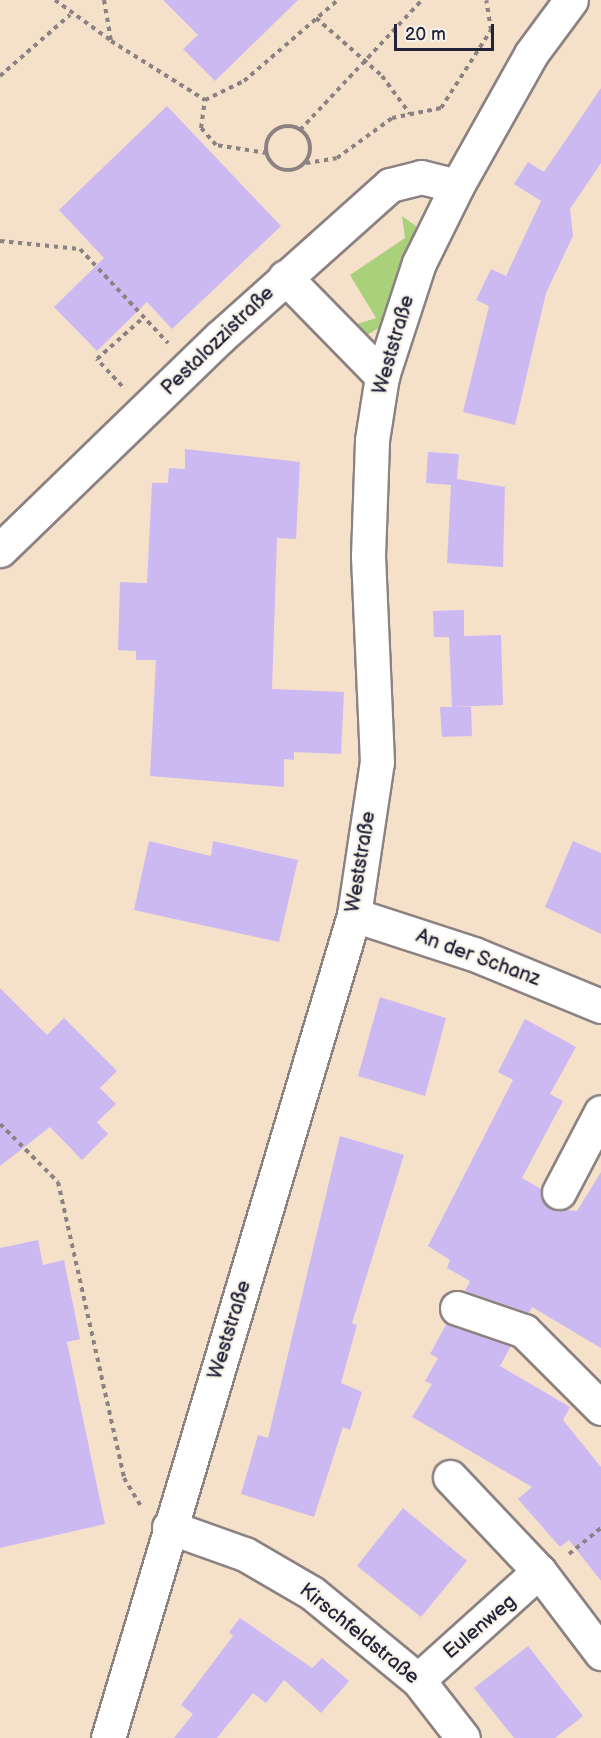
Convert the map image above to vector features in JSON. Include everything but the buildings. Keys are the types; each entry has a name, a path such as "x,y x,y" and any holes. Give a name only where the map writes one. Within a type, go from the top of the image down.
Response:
{"street":[{"name":"Weststraße","path":"108,1738 354,915 376,762 368,556 372,440 382,376 419,263 458,186 531,54 571,0"},
{"name":"Pestalozzistraße","path":"0,550 285,277 390,185 421,177 458,186"},
{"path":"285,277 382,376"},
{"name":"An der Schanz","path":"354,915 474,954 601,1006"},
{"path":"559,1192 601,1112"},
{"path":"458,1308 524,1331 601,1408"},
{"path":"450,1477 539,1571 601,1653"},
{"name":"Kirschfeldstraße","path":"170,1527 245,1554 312,1593 418,1680 464,1738"},
{"name":"Eulenweg","path":"418,1680 539,1571"}],"path":[{"path":"55,0 70,15 205,100"},
{"path":"104,0 111,41"},
{"path":"205,100 244,81 338,0"},
{"path":"300,130 422,0"},
{"path":"205,100 201,128 216,146 267,153 280,169 337,158 392,118 441,108 491,30 486,0"},
{"path":"0,76 70,15"},
{"path":"316,18 365,61 410,114"},
{"path":"267,153 268,139 279,128 300,130 309,141 306,163"},
{"path":"0,241 80,249 190,366"},
{"path":"144,317 97,359 145,411"},
{"path":"0,1124 58,1182 124,1479 143,1511 170,1527"},
{"path":"539,1571 601,1528"}],"green space":[{"path":"402,216 416,226 418,238 382,326 367,335 351,326 376,318 350,275 405,238"}]}
